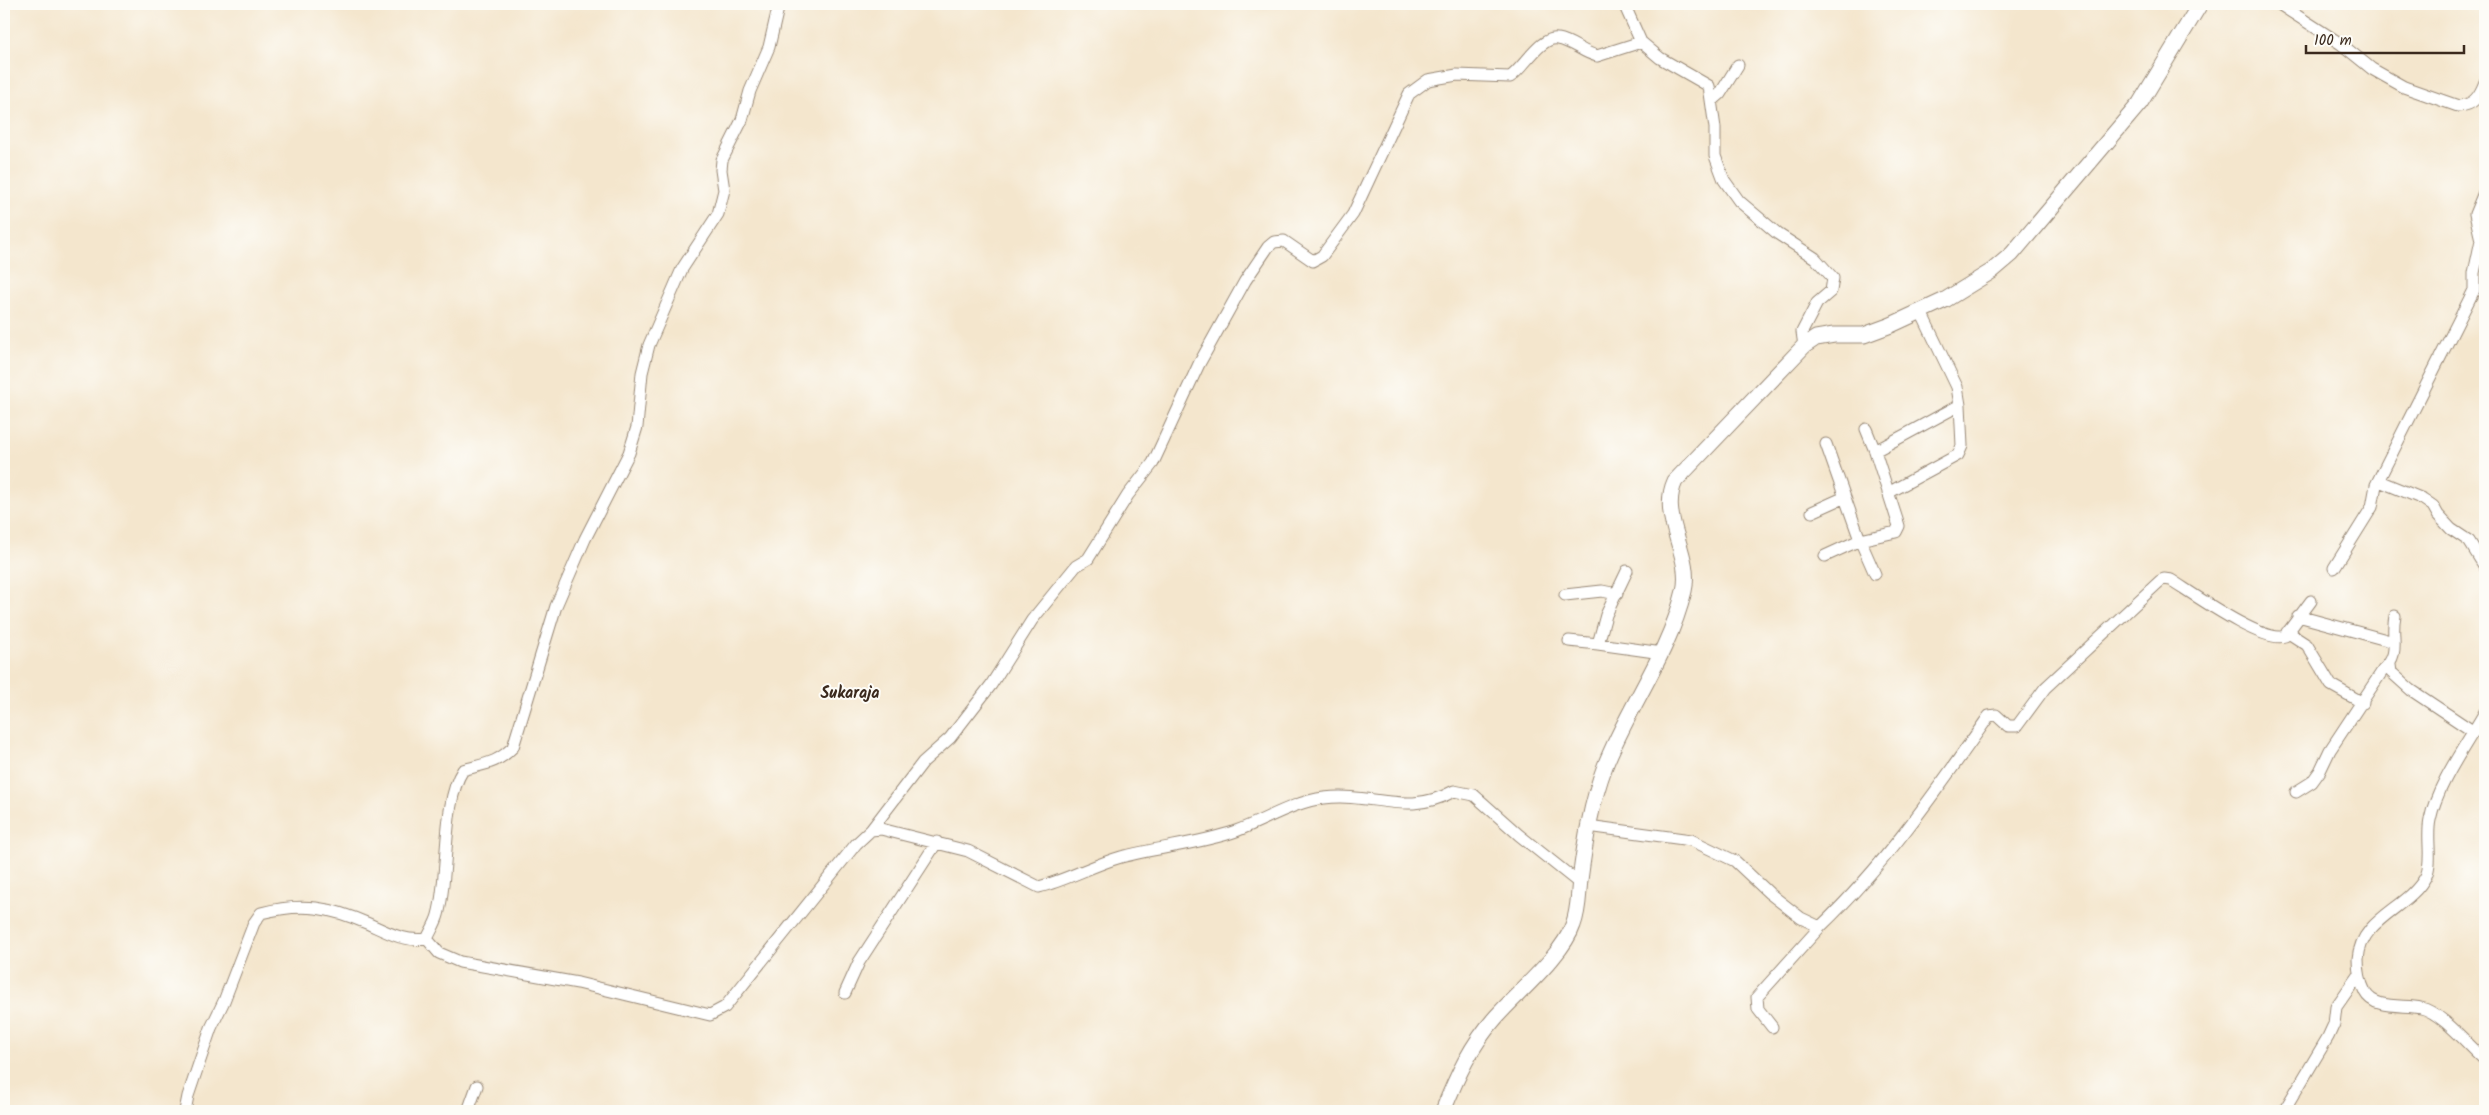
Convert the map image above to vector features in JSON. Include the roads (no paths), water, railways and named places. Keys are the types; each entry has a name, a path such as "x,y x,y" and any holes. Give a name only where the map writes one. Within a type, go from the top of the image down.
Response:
{"main road":[{"path":"1443,1111 1461,1065 1475,1044 1566,939 1572,927 1578,908 1579,883 1588,826 1605,766 1662,654 1684,591 1686,575 1670,507 1669,494 1675,481 1804,346 1816,338 1834,335 1864,335 1945,300 1992,271 2012,254 2140,103 2200,4"}],"street":[{"path":"427,940 438,915 453,798 458,777 463,770 484,766 506,754 513,747 556,606 585,539 629,453 637,427 642,373 648,344 682,270 718,214 724,190 720,170 722,160 742,120 750,91 769,47 779,4"},
{"path":"1624,4 1641,42 1660,58 1709,86 1716,128 1715,156 1724,180 1740,201 1778,234 1815,258 1833,278 1831,291 1817,303 1802,332 1804,346"},
{"path":"2279,4 2341,44 2372,69 2404,88 2436,97 2458,106 2467,106 2475,101 2485,82"},
{"path":"427,940 439,953 460,962 578,983 710,1015 725,1007 856,844 870,830 923,762 950,738 985,692 1032,620 1076,566 1088,559 1128,495 1153,463 1199,364 1245,281 1268,247 1274,242 1284,241 1313,261 1316,261 1353,214 1409,94 1428,80 1457,76 1510,77 1543,43 1551,38 1558,39 1597,56 1641,42"},
{"path":"1712,101 1720,94 1738,65"},
{"path":"2334,568 2372,507 2374,490 2474,290 2474,273 2481,240 2475,214 2485,190"},
{"path":"1888,493 1958,456 1962,446 1957,387 1920,310"},
{"path":"1876,451 1960,405"},
{"path":"1825,556 1860,540 1893,534 1898,530 1899,526 1876,451 1866,429"},
{"path":"1826,444 1843,498 1874,574"},
{"path":"2379,481 2423,499 2433,506 2438,515 2451,529 2470,542 2485,568"},
{"path":"1812,512 1843,498"},
{"path":"1598,644 1606,615 1627,571"},
{"path":"1772,1027 1758,1009 1757,997 1820,927 1838,910 1901,837 1989,716 1996,715 2008,726 2017,726 2045,688 2164,579 2171,580 2259,633 2281,638 2311,601"},
{"path":"1565,595 1602,591 1617,594"},
{"path":"2298,616 2394,642"},
{"path":"2296,792 2312,782 2320,771 2330,750 2364,703 2383,670 2393,660 2395,616"},
{"path":"2287,632 2307,645 2331,685 2364,703"},
{"path":"1569,642 1598,644 1662,654"},
{"path":"2390,665 2390,672 2411,690 2474,732"},
{"path":"2485,712 2445,780 2430,818 2427,874 2422,883 2374,923 2359,949 2359,974 2366,993 2373,1002 2429,1010 2485,1060"},
{"path":"870,830 881,829 968,850 1039,887 1122,857 1181,846 1234,832 1312,800 1334,797 1405,804 1426,803 1454,791 1463,791 1474,795 1519,835 1579,883"},
{"path":"1588,826 1691,840 1735,861 1769,893 1800,918 1820,927"},
{"path":"844,993 858,962 938,842"},
{"path":"185,1111 211,1028 224,1001 254,923 261,913 292,906 316,906 367,923 396,938 414,941 427,940"},
{"path":"2284,1111 2328,1037 2334,1024 2336,1007 2359,974"},
{"path":"468,1111 477,1086"}],"district":[{"name":"Sukaraja","path":"850,692"}]}
